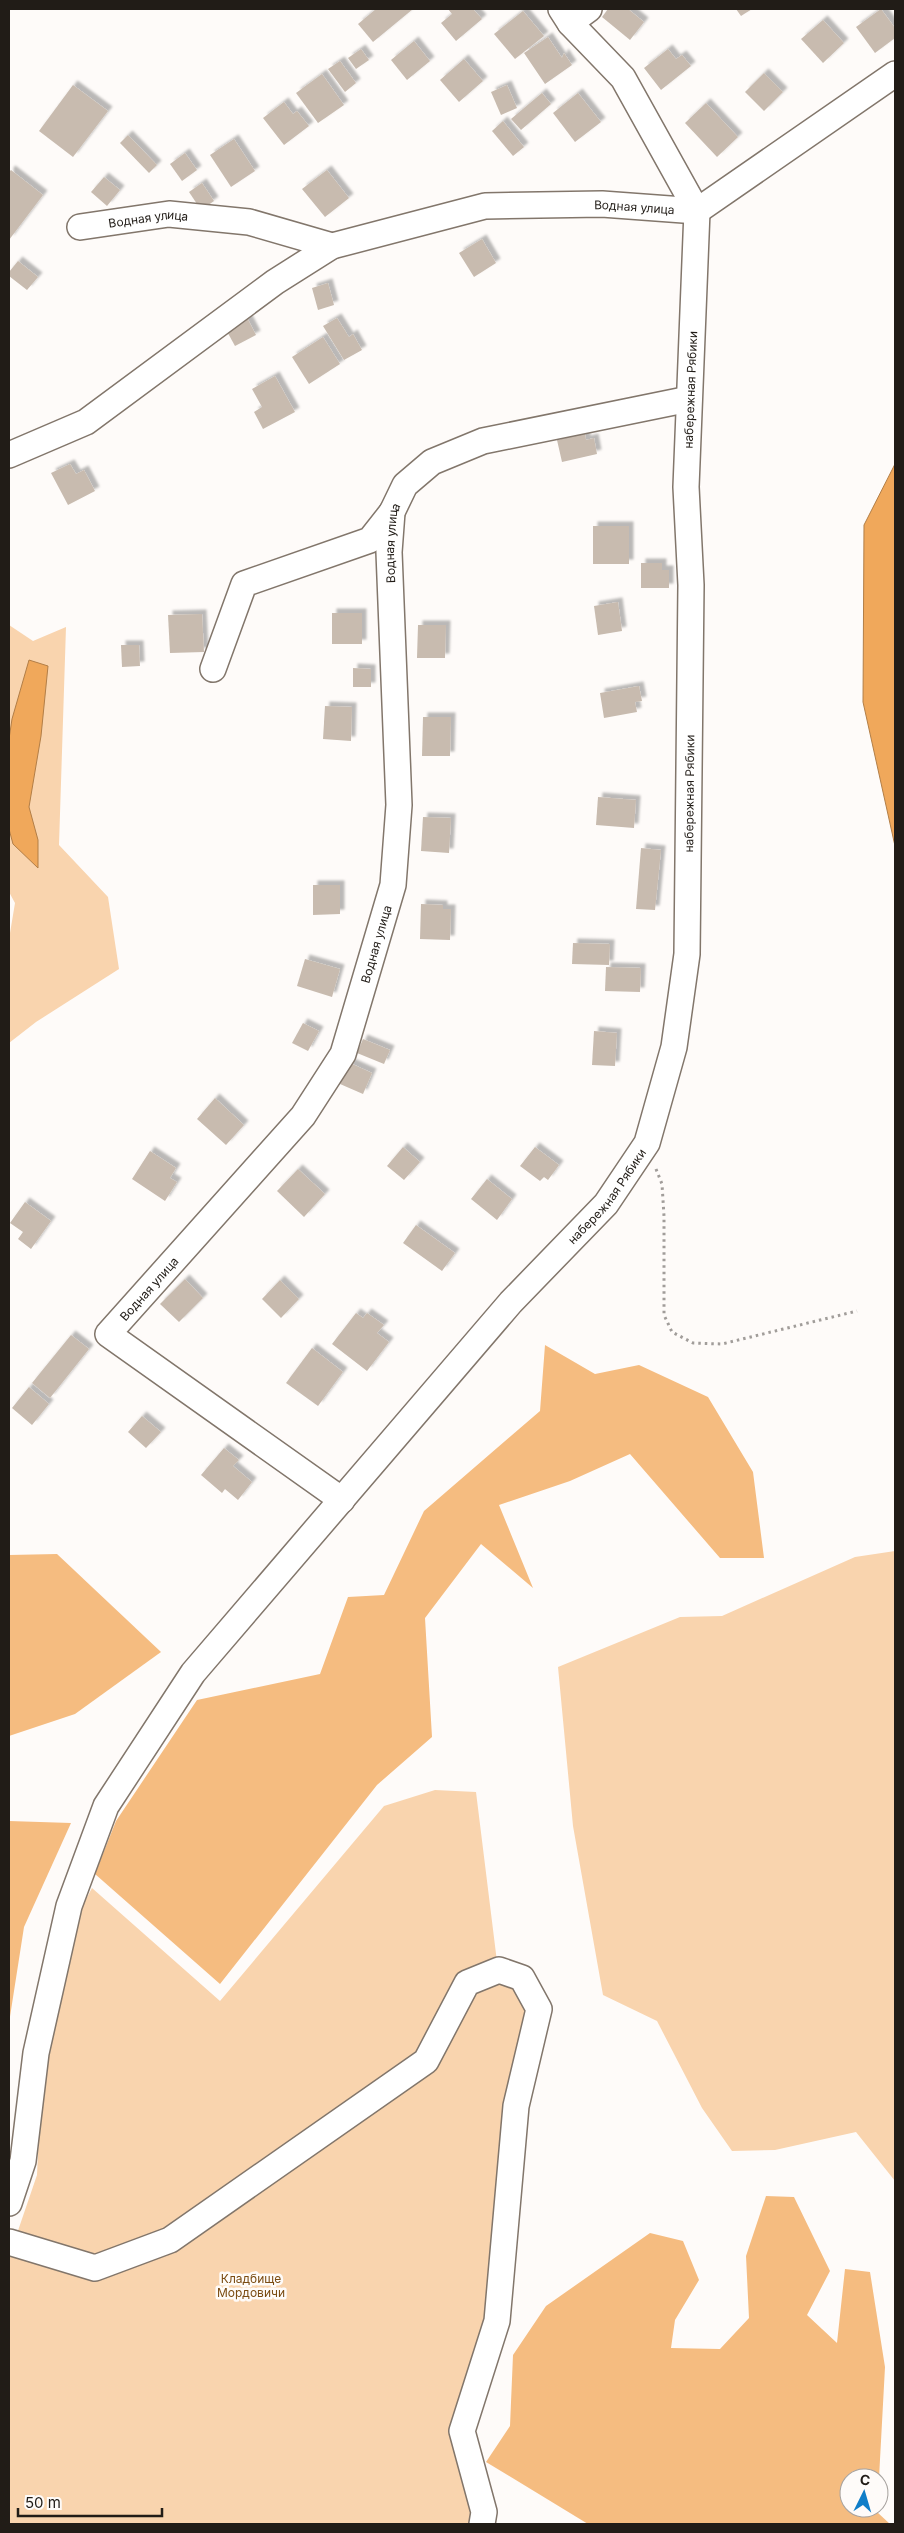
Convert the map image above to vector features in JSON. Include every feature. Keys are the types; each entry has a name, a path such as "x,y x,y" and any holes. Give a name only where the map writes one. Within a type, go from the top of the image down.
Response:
{"street":[{"name":"Водная улица","path":"573,13 623,78 697,211"},
{"path":"697,211 895,74"},
{"name":"Водная улица","path":"9,455 86,422 275,282 332,246 485,206 602,204 697,211"},
{"name":"набережная Рябики","path":"9,2203 23,2161 36,2053 69,1906 106,1806 193,1673 511,1302 606,1204 647,1142 674,1047 686,954 691,585 686,487 697,211"},
{"name":"Водная улица","path":"80,227 169,214 248,222 332,246"},
{"name":"Водная улица","path":"342,1500 108,1334 302,1116 343,1054 393,885 399,805 389,552 392,512 405,484 432,462 483,441 689,399"},
{"path":"213,669 244,584 370,540 392,512"},
{"path":"9,2242 95,2268 170,2240 426,2062 467,1984 499,1970 522,1978 539,2009 516,2106 497,2321 462,2431 484,2512 482,2524"}],"path":[{"path":"647,1142 662,1184 664,1315 672,1332 692,1343 722,1344 857,1311"}],"green space":[{"path":"9,625 33,641 66,627 59,845 108,897 119,969 36,1022 9,1043 9,939 15,903 9,892"},
{"path":"895,1551 895,2181 856,2132 775,2150 732,2151 702,2108 657,2021 603,1995 573,1826 558,1667 680,1617 722,1616 855,1557"},
{"name":"Кладбище Мордовичи","path":"435,1790 476,1792 499,1978 517,1984 532,2010 490,2319 454,2431 475,2524 9,2524 9,2257 37,2175 41,2086 77,1916 92,1888 220,2001 384,1806"}],"shaded area":[{"path":"895,464 895,846 863,702 864,525"},
{"path":"29,660 48,666 41,736 29,807 38,840 38,868 13,844 9,829 9,739 12,719"},
{"path":"545,1345 595,1374 639,1365 708,1397 753,1472 764,1558 720,1558 630,1454 570,1481 499,1505 533,1588 481,1544 425,1618 432,1737 377,1785 220,1984 95,1874 116,1821 197,1700 320,1674 348,1597 384,1595 424,1511 540,1411"},
{"path":"57,1554 161,1652 75,1714 9,1736 9,1555"},
{"path":"9,1821 71,1823 24,1927 9,2023"},
{"path":"766,2196 794,2197 830,2271 807,2315 837,2343 845,2269 870,2272 885,2367 880,2468 839,2468 839,2518 884,2518 890,2524 588,2524 486,2462 510,2426 513,2355 546,2306 650,2233 683,2241 699,2280 675,2320 671,2348 720,2349 749,2318 746,2256"}],"building":[{"path":"376,9 413,9 373,42 358,24"},
{"path":"448,9 473,9 482,19 456,41 441,23 452,14"},
{"path":"608,9 628,9 644,22 630,40 602,17"},
{"path":"736,9 752,9 741,16"},
{"path":"881,9 895,28 895,38 875,53 856,27"},
{"path":"523,11 544,36 515,59 494,34"},
{"path":"823,20 844,43 823,63 801,39"},
{"path":"548,37 562,58 564,53 572,65 545,84 524,53"},
{"path":"414,41 430,61 407,80 391,60"},
{"path":"361,49 369,60 356,69 348,58"},
{"path":"668,49 676,59 682,55 691,66 661,90 644,68"},
{"path":"464,59 483,81 459,102 440,80"},
{"path":"340,61 356,83 345,92 328,69"},
{"path":"764,73 783,92 764,111 745,92"},
{"path":"322,74 344,105 318,123 296,93"},
{"path":"73,85 108,111 73,157 39,131"},
{"path":"507,85 517,108 501,115 491,92"},
{"path":"542,93 551,104 521,130 511,119"},
{"path":"578,93 601,122 575,142 553,113"},
{"path":"284,102 293,114 297,111 309,126 284,145 263,118"},
{"path":"706,103 738,137 717,157 685,123"},
{"path":"503,121 524,147 513,156 492,131"},
{"path":"128,135 157,165 149,173 120,143"},
{"path":"234,139 255,171 231,187 210,155"},
{"path":"185,153 197,170 182,181 170,164"},
{"path":"11,170 43,195 9,240 9,172"},
{"path":"327,170 349,198 325,217 302,189"},
{"path":"104,177 120,190 107,206 91,192"},
{"path":"202,183 214,201 201,210 189,192"},
{"path":"482,239 496,263 474,277 459,253"},
{"path":"18,261 38,277 27,290 9,276 9,272"},
{"path":"328,283 334,305 318,310 312,288"},
{"path":"245,314 256,335 235,346 224,326"},
{"path":"337,318 349,337 353,334 362,350 344,360 323,326"},
{"path":"323,337 340,364 309,384 292,357"},
{"path":"275,376 295,412 263,429 254,412 262,407 252,389"},
{"path":"585,434 586,440 594,438 597,454 562,462 557,440"},
{"path":"70,464 76,474 84,470 95,491 68,505 51,473"},
{"path":"593,526 629,526 629,564 593,564"},
{"path":"641,563 662,563 662,570 669,570 669,588 641,588"},
{"path":"618,602 622,631 598,635 594,606"},
{"path":"332,613 362,613 362,644 332,644"},
{"path":"202,614 204,652 170,653 168,615"},
{"path":"418,625 446,625 445,658 417,658"},
{"path":"121,645 139,645 140,666 122,667"},
{"path":"353,668 371,669 371,687 353,687"},
{"path":"639,686 642,701 635,702 637,712 604,718 600,693"},
{"path":"325,706 352,707 351,741 323,739"},
{"path":"423,717 451,717 450,756 422,756"},
{"path":"598,797 636,800 634,828 596,825"},
{"path":"423,817 451,818 449,853 421,851"},
{"path":"641,848 661,850 655,910 636,909"},
{"path":"313,885 340,885 340,914 313,915"},
{"path":"421,904 443,905 443,909 451,909 450,940 420,939"},
{"path":"573,943 610,944 609,965 572,964"},
{"path":"305,959 340,969 332,997 297,986"},
{"path":"606,967 641,968 640,992 605,991"},
{"path":"303,1023 319,1031 308,1051 292,1043"},
{"path":"594,1031 617,1033 615,1066 592,1065"},
{"path":"363,1039 390,1050 384,1064 357,1053"},
{"path":"350,1063 372,1073 363,1094 340,1084"},
{"path":"215,1098 244,1125 226,1145 197,1119"},
{"path":"403,1147 420,1162 404,1180 387,1166"},
{"path":"535,1147 559,1165 548,1180 544,1177 540,1181 520,1166"},
{"path":"150,1151 176,1168 170,1178 177,1182 165,1201 132,1179"},
{"path":"298,1169 325,1194 304,1217 277,1191"},
{"path":"487,1179 512,1199 497,1220 471,1199"},
{"path":"25,1202 51,1221 31,1249 18,1239 23,1232 10,1223"},
{"path":"416,1225 455,1253 442,1271 403,1243"},
{"path":"185,1279 203,1298 179,1322 160,1304"},
{"path":"280,1280 299,1299 281,1318 262,1299"},
{"path":"356,1313 363,1318 367,1313 384,1325 377,1333 389,1342 367,1371 332,1344"},
{"path":"71,1335 89,1349 50,1398 32,1383"},
{"path":"312,1348 343,1372 318,1406 286,1383"},
{"path":"29,1387 49,1404 32,1425 12,1408"},
{"path":"142,1416 161,1432 146,1448 128,1432"},
{"path":"224,1448 239,1460 233,1466 252,1482 238,1500 225,1489 222,1493 201,1475"}]}
